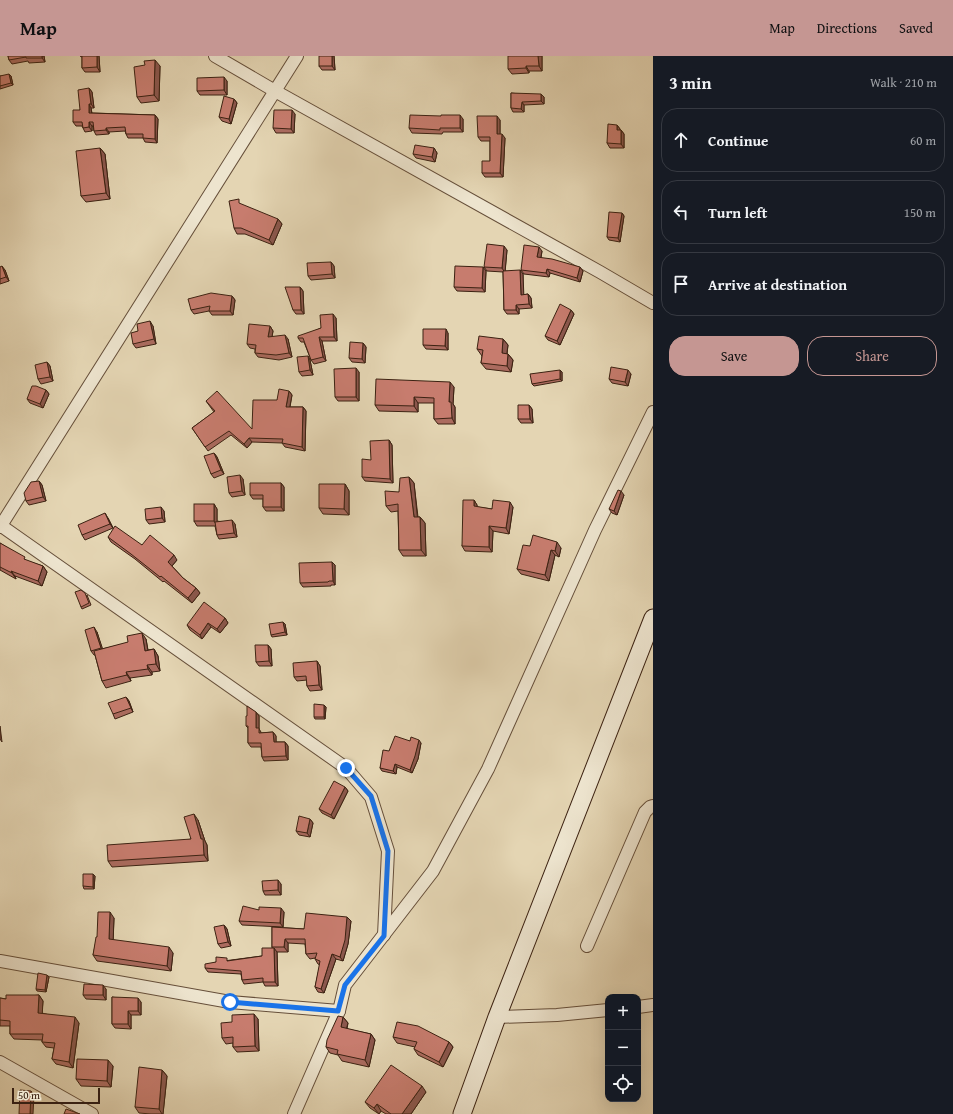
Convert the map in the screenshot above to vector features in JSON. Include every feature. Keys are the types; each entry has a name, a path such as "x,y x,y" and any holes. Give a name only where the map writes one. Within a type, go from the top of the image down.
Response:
{"street":[{"path":"215,56 653,303"},
{"path":"297,56 0,526 346,768 371,796 388,851 384,936"},
{"path":"294,1114 338,1011 345,985 433,871 488,769 595,530 653,412"},
{"path":"462,1114 497,1017 653,618"},
{"path":"587,946 645,812 653,806"},
{"path":"0,962 230,1002 338,1011"},
{"path":"641,1007 653,1005"},
{"path":"497,1017 557,1015 605,1010"},
{"path":"0,1062 92,1114"}],"building":[{"path":"8,56 42,56 42,58 26,57 9,60"},
{"path":"82,56 97,56 97,67 82,68"},
{"path":"319,56 332,56 332,66 319,66"},
{"path":"508,56 538,56 539,66 526,66 526,68 508,69"},
{"path":"155,60 154,95 137,97 134,67 145,65 144,61"},
{"path":"9,74 11,83 0,86 0,76"},
{"path":"224,77 224,90 197,91 197,78"},
{"path":"89,88 91,104 89,104 89,113 155,115 155,139 143,138 143,134 126,134 125,127 106,128 106,130 94,131 93,122 89,122 89,127 83,128 82,122 73,122 73,110 80,110 78,90"},
{"path":"511,93 541,94 541,101 522,102 521,109 511,108"},
{"path":"224,96 234,99 229,119 219,117"},
{"path":"274,110 292,110 291,129 273,128"},
{"path":"410,115 460,115 460,128 440,128 440,130 409,128"},
{"path":"477,116 497,116 497,134 502,134 500,173 482,173 482,161 490,161 490,137 478,137"},
{"path":"608,124 617,125 617,130 621,130 621,144 607,143"},
{"path":"415,145 434,148 432,157 413,154"},
{"path":"100,148 106,193 81,196 76,151"},
{"path":"239,199 239,203 278,219 269,240 241,228 234,228 229,201"},
{"path":"609,212 622,213 618,238 607,237"},
{"path":"487,244 504,246 502,268 484,267"},
{"path":"524,245 539,247 537,257 552,259 580,267 577,278 547,269 546,273 521,270"},
{"path":"331,262 332,274 308,276 307,263"},
{"path":"2,266 6,277 0,279 0,267"},
{"path":"455,266 483,267 482,288 454,287"},
{"path":"520,270 521,295 528,294 529,304 516,305 516,310 504,310 503,271"},
{"path":"285,287 300,287 301,310 293,310"},
{"path":"211,293 232,296 230,311 209,311 210,306 191,310 188,299"},
{"path":"560,304 571,310 557,341 545,336"},
{"path":"333,314 334,337 319,337 323,357 311,360 303,338 298,338 298,336 321,328 320,315"},
{"path":"150,321 154,339 133,344 131,333 138,331 137,324"},
{"path":"249,324 270,326 268,337 285,335 289,353 276,355 255,353 256,345 247,344"},
{"path":"423,329 446,329 445,346 423,345"},
{"path":"479,336 503,339 502,353 508,354 507,366 481,363 483,350 477,349"},
{"path":"350,342 363,343 362,359 349,358"},
{"path":"308,356 310,370 299,372 297,357"},
{"path":"47,362 50,377 38,379 35,365"},
{"path":"611,367 628,370 625,382 609,379"},
{"path":"356,368 356,397 335,397 334,369"},
{"path":"560,370 560,379 532,384 530,374"},
{"path":"376,379 450,382 449,402 451,402 452,418 434,419 434,398 414,397 414,406 375,405"},
{"path":"32,386 46,390 40,404 27,399"},
{"path":"279,389 289,391 286,407 303,407 302,447 282,443 283,439 249,438 244,444 229,431 205,447 192,428 215,411 206,401 217,391 252,429 253,400 277,400"},
{"path":"518,405 529,405 530,419 518,419"},
{"path":"389,440 390,479 362,477 362,459 371,460 370,441"},
{"path":"214,453 221,470 211,474 204,456"},
{"path":"240,475 242,491 229,493 227,477"},
{"path":"409,477 414,517 420,517 421,550 399,550 398,504 386,506 385,491 399,492 400,478"},
{"path":"39,481 43,497 26,501 24,493 31,482"},
{"path":"250,483 281,483 281,507 263,507 263,495 250,495"},
{"path":"319,484 345,484 344,509 319,508"},
{"path":"618,490 621,491 614,511 609,509"},
{"path":"463,500 474,500 474,506 492,509 493,500 510,502 506,528 489,526 489,547 462,546"},
{"path":"194,504 214,504 214,521 194,521"},
{"path":"161,507 162,518 146,520 145,509"},
{"path":"105,513 110,524 82,535 78,525"},
{"path":"232,520 234,533 217,535 215,522"},
{"path":"115,526 142,545 150,535 174,555 168,562 183,578 196,588 188,598 108,537"},
{"path":"533,535 557,542 555,551 551,550 545,575 517,569 523,545 530,546"},
{"path":"0,543 25,557 24,559 43,566 38,581 11,571 12,573 0,567"},
{"path":"332,562 333,581 300,583 299,563"},
{"path":"81,590 85,593 89,603 81,607 75,592"},
{"path":"204,602 225,618 217,629 208,623 200,635 187,625"},
{"path":"283,622 285,632 271,635 269,624"},
{"path":"94,627 101,648 91,651 85,630"},
{"path":"142,633 145,651 154,649 156,664 147,665 148,669 126,672 127,675 102,681 94,651 128,642 127,636"},
{"path":"255,645 268,645 269,661 256,662"},
{"path":"317,661 319,685 307,686 306,676 294,677 293,663"},
{"path":"126,697 131,708 113,714 108,703"},
{"path":"314,704 324,705 324,717 314,717"},
{"path":"247,706 256,712 256,728 259,728 259,733 273,732 274,742 285,742 286,756 262,757 261,743 248,743 248,726 246,726"},
{"path":"395,736 410,741 411,737 419,740 410,770 395,764 393,771 380,768 383,750 389,751"},
{"path":"334,781 345,787 331,815 319,809"},
{"path":"194,814 201,839 203,839 204,855 108,861 107,845 191,839 184,817"},
{"path":"299,816 310,819 307,833 296,831"},
{"path":"83,874 93,874 93,887 83,886"},
{"path":"278,880 278,890 263,891 262,881"},
{"path":"243,906 259,910 259,907 281,908 280,923 239,921"},
{"path":"98,912 110,912 109,939 169,947 167,966 93,955 97,937"},
{"path":"306,913 347,917 345,940 340,957 332,954 321,989 315,987 320,961 315,959 317,953 306,954 305,939 285,939 284,947 272,947 272,927 304,929"},
{"path":"224,925 228,942 218,944 214,927"},
{"path":"262,948 274,948 275,982 263,982 263,978 242,980 241,971 205,968 205,964 216,962 216,957 227,958 227,961 262,956"},
{"path":"38,973 47,975 45,990 36,989"},
{"path":"84,984 103,985 103,995 83,995"},
{"path":"6,995 39,995 38,1013 75,1017 69,1062 52,1059 55,1043 42,1042 43,1034 10,1034 10,1021 0,1020 0,998 6,999"},
{"path":"112,997 138,998 138,1011 128,1011 128,1024 112,1024"},
{"path":"254,1014 255,1046 233,1047 233,1037 222,1038 221,1023 232,1022 232,1015"},
{"path":"338,1016 343,1017 341,1027 371,1034 365,1060 337,1054 338,1050 326,1047 327,1040"},
{"path":"397,1022 418,1026 449,1042 439,1062 414,1049 417,1042 393,1037"},
{"path":"77,1059 108,1060 107,1081 76,1079"},
{"path":"391,1065 422,1086 402,1114 391,1114 377,1104 374,1108 365,1102"},
{"path":"139,1067 162,1070 159,1109 135,1107"},
{"path":"20,1090 31,1091 30,1114 19,1114"},
{"path":"66,1109 80,1114 64,1114"}],"route":[{"path":"230,1002 338,1011 345,985 384,936 388,851 371,796 346,768"}]}
